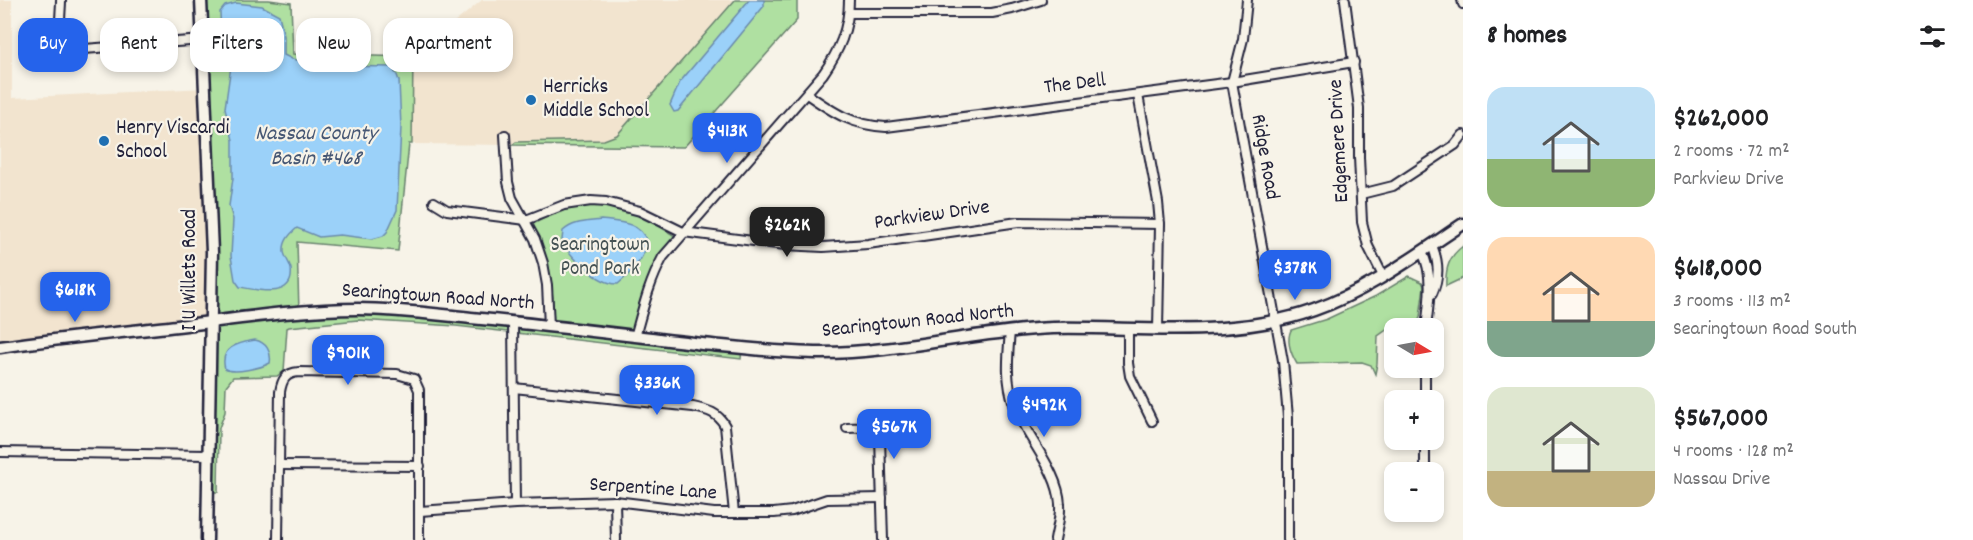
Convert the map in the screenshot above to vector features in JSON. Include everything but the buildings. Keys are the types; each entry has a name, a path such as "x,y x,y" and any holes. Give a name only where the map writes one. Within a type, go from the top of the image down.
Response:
{"main road":[{"name":"I U Willets Road","path":"201,0 202,18"},
{"name":"I U Willets Road","path":"204,72 212,252 207,540"},
{"name":"Searingtown Road North","path":"0,347 285,313 356,309 428,313 635,337 753,349 821,353 880,349 1010,331 1055,328 1158,330 1227,327 1276,321 1332,303 1383,276 1463,224"}],"street":[{"path":"61,0 61,37 71,50 190,41"},
{"path":"635,337 652,277 663,257 807,94 836,56 849,14 849,0"},
{"path":"849,14 992,13 1041,0"},
{"name":"Ridge Road","path":"1247,0 1244,39 1232,82 1283,361 1288,417 1288,540"},
{"name":"Edgemere Drive","path":"1345,0 1359,108 1360,194 1365,234 1383,276"},
{"name":"The Dell","path":"807,94 833,113 850,121 886,127 1232,82 1354,62"},
{"path":"1138,95 1158,202 1160,225 1158,330"},
{"path":"505,135 508,182 512,198 535,238 543,263 547,285 549,326"},
{"path":"1360,194 1393,186 1455,145 1463,135"},
{"name":"Parkview Drive","path":"434,202 447,210 526,220 564,205 591,201 606,202 640,211 683,232 785,245 823,247 868,244 1018,222 1160,225"},
{"path":"1429,301 1436,283 1438,266 1432,245"},
{"path":"1422,252 1429,271 1427,318"},
{"path":"513,322 515,504"},
{"path":"1128,330 1130,376 1152,421"},
{"path":"1010,331 1007,368 1009,389 1013,404 1027,434 1052,476 1059,497 1055,540"},
{"path":"278,540 281,384 288,374 299,372 398,374 414,379 418,385 419,540"},
{"path":"514,388 712,411 721,418 725,426 735,513"},
{"path":"847,428 872,429 878,433 881,443 883,540"},
{"path":"0,452 208,455"},
{"path":"279,465 420,466"},
{"name":"Serpentine Lane","path":"420,510 615,501 714,513 774,513 792,511 819,501 837,498 882,498"},
{"path":"615,501 616,540"}],"shaded area":[{"name":"Henry Viscardi School","path":"0,0 12,0 12,98 205,88 210,322 0,347"},
{"name":"Herricks Middle School","path":"482,0 740,0 609,146 412,144 413,72 513,72 513,18 460,18"}],"green space":[{"name":"Searingtown Pond Park","path":"205,0 269,0 291,3 296,72 371,72 371,56 383,56 383,72 413,72 412,144 409,144 398,251 297,242 299,312 332,310 551,326 553,299 549,271 533,224 564,208 596,204 619,206 638,213 675,236 654,271 635,336 742,347 741,359 456,326 358,320 289,327 287,328 284,371 277,376 233,377 226,386 225,412 219,428 218,492 209,492 206,72 284,72 284,18 205,18"},
{"path":"735,0 797,0 797,20 684,147 512,145 516,142 604,140 617,135"},
{"path":"1463,246 1463,278 1446,286 1449,263 1454,254"},
{"path":"1409,276 1422,282 1424,286 1420,318 1384,318 1384,332 1378,336 1375,374 1371,365 1362,362 1297,364 1290,347 1291,330 1327,319 1376,296"}],"water":[{"path":"749,0 764,0 764,6 678,111 674,112 670,105 680,82"},
{"name":"Nassau County Basin #468","path":"236,3 262,6 279,15 280,18 220,18 220,12 225,6"},
{"name":"Nassau County Basin #468","path":"284,55 296,60 296,72 371,72 371,67 383,67 383,72 395,72 399,81 401,127 397,210 387,232 383,236 372,239 340,235 319,237 297,228 288,238 284,248 291,269 291,279 287,285 273,291 240,287 235,280 231,256 233,219 229,206 233,178 233,140 225,108 230,72 284,72"},
{"path":"601,220 629,224 640,230 647,242 640,260 618,284 602,280 594,275 571,254 562,240 563,231 572,225"},
{"path":"255,340 267,348 270,363 248,370 225,369 225,356 231,347"}],"place":[{"name":"Herricks Middle School","path":"531,100"},
{"name":"Henry Viscardi School","path":"104,141"}]}
